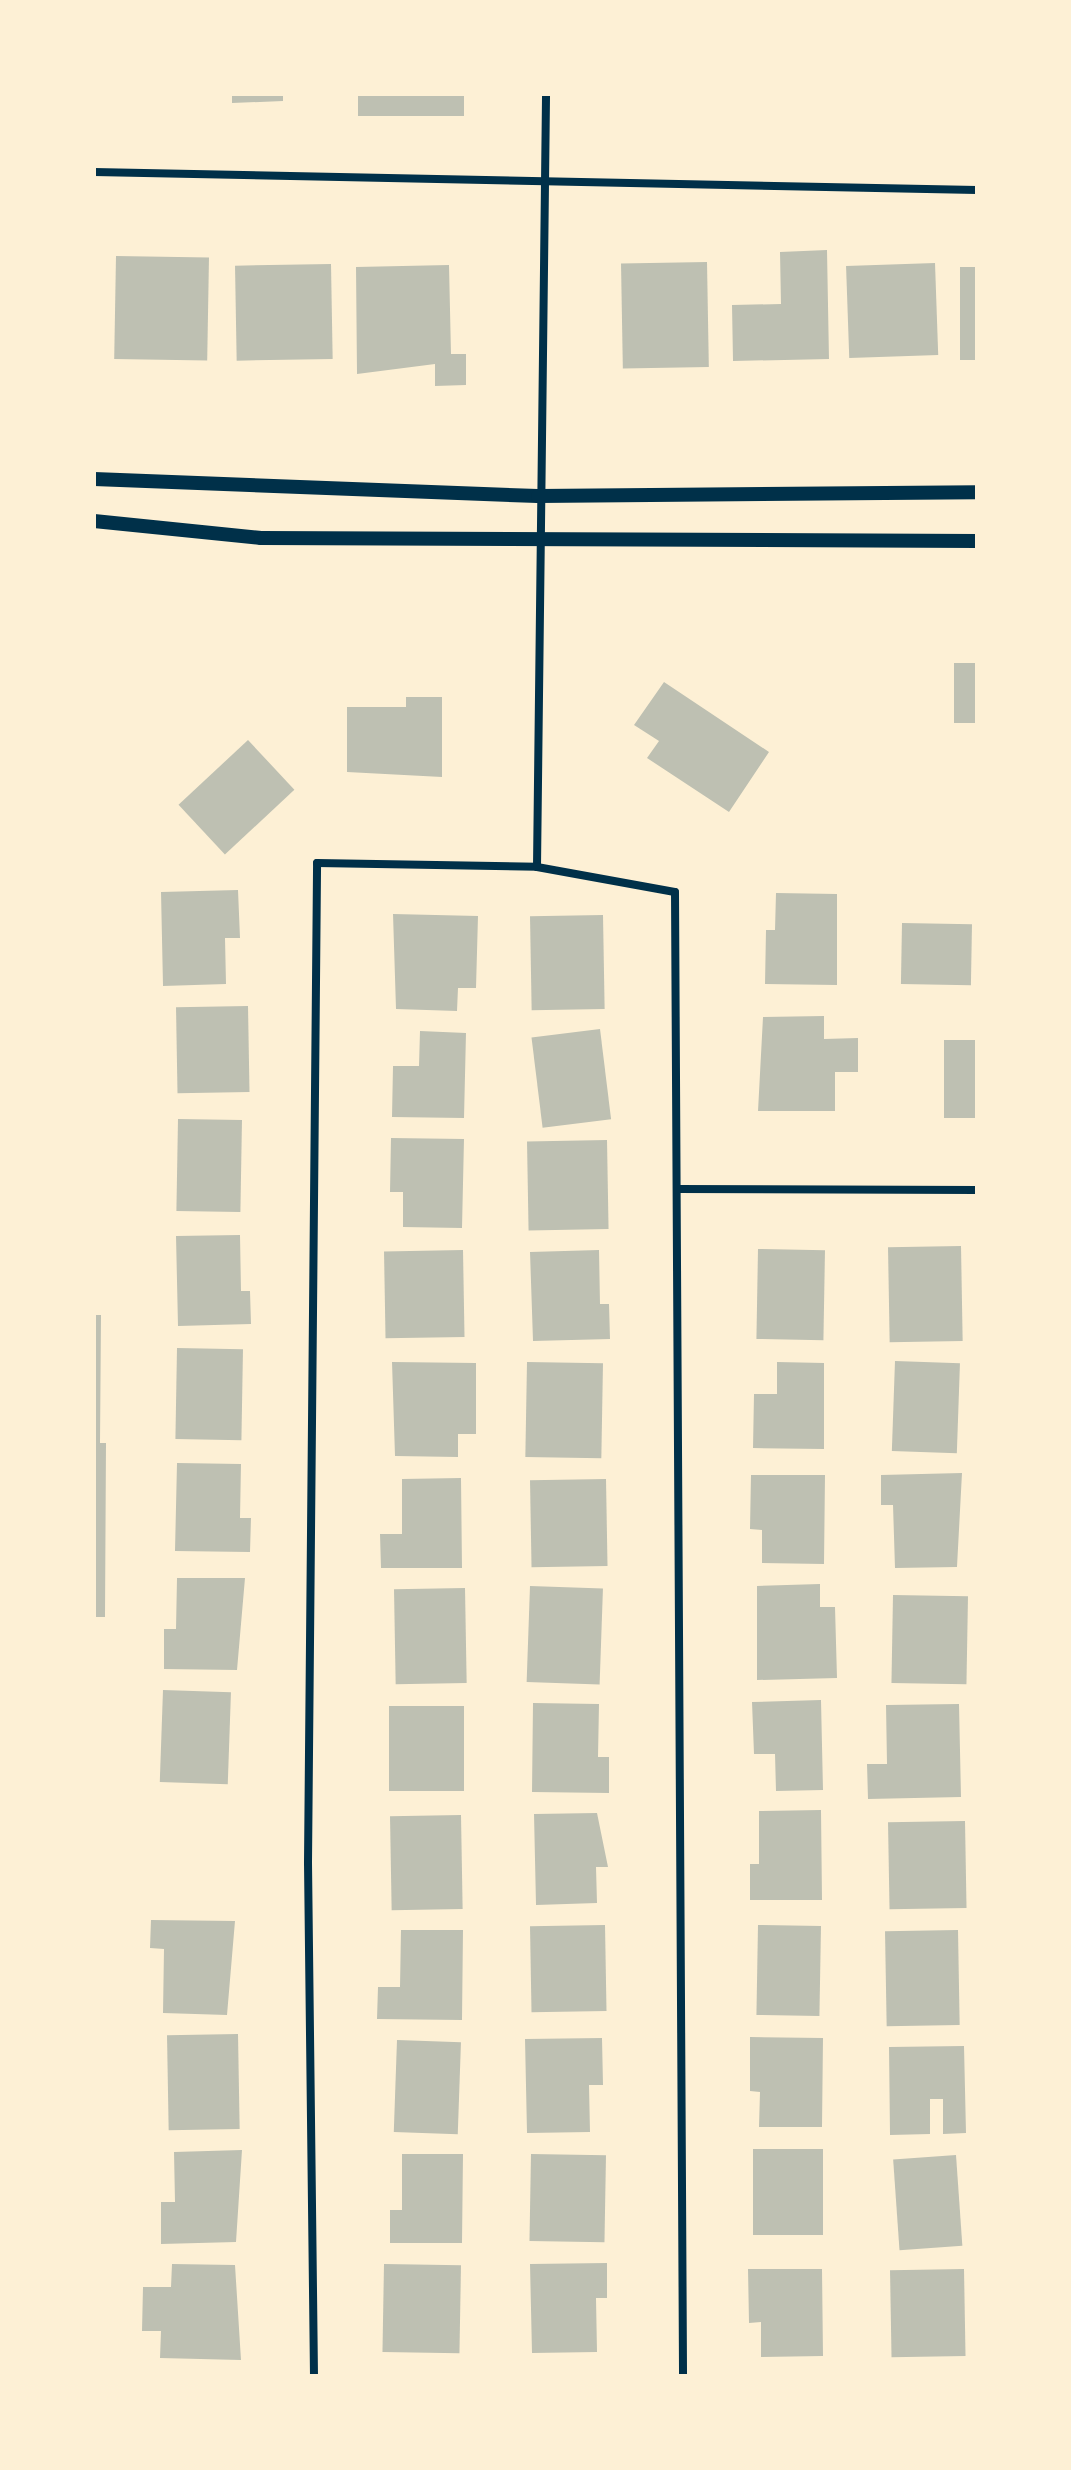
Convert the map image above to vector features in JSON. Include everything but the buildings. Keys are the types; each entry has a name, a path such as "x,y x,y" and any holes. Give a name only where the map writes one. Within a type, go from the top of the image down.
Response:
{"street":[{"path":"537,867 538,496 546,94"},
{"path":"94,172 543,186 977,190"},
{"path":"94,479 538,496 977,492"},
{"path":"94,521 261,538 540,542 977,541"},
{"path":"314,2376 308,1863 317,863 537,867 675,892 683,2376"},
{"path":"677,1189 977,1190"}]}
